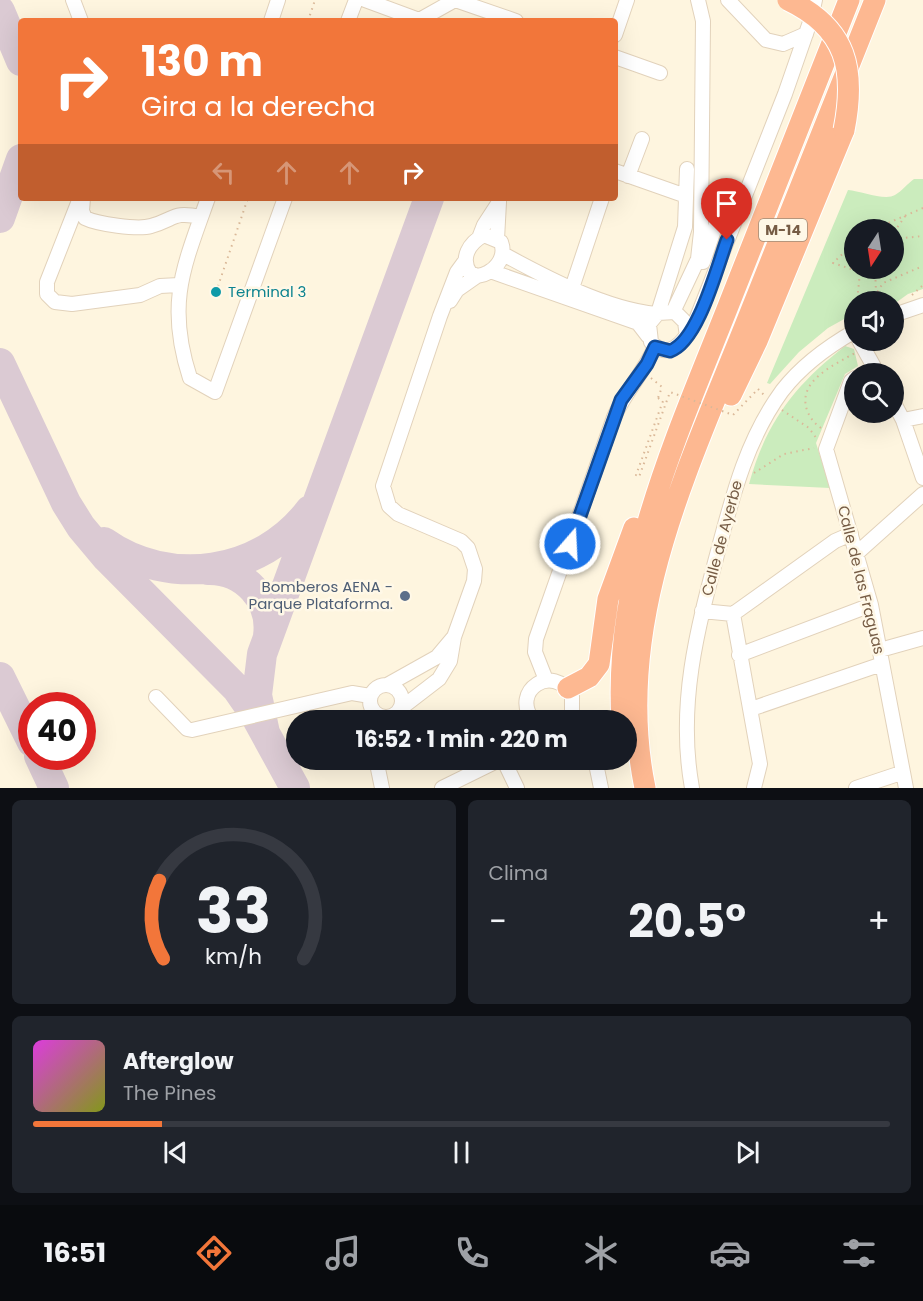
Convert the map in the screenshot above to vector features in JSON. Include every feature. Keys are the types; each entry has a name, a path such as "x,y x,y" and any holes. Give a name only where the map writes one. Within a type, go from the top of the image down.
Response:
{"highway":[{"path":"692,460 712,434 757,341 844,130 851,89 845,58 827,28 802,7 788,0"},
{"name":"M-14","path":"622,710 621,667 628,604 635,569 669,454 849,0"},
{"name":"M-14","path":"645,788 637,702 641,634 658,555 692,460 875,0"},
{"path":"568,688 589,677 599,664 611,591 653,481 669,454"},
{"path":"628,770 630,788"}],"street":[{"path":"73,0 80,18"},
{"path":"272,18 278,0"},
{"path":"349,18 356,0"},
{"path":"364,0 416,18"},
{"path":"425,18 455,0 507,18"},
{"path":"618,26 627,0"},
{"path":"698,0 703,21 700,232 698,259 689,295 699,316"},
{"path":"728,0 759,34 774,43 783,44 807,34"},
{"path":"465,261 470,273 484,273 638,323 652,341 670,351 678,348 699,316 807,34 815,0"},
{"path":"618,58 660,73"},
{"path":"642,139 622,174 686,196"},
{"path":"546,680 535,652 536,639 618,409 647,364 652,341 649,324 657,314 685,227 687,169"},
{"path":"689,295 718,219 722,187"},
{"path":"81,201 47,282 47,294 55,302 72,304 140,296 160,286 179,285"},
{"path":"82,201 85,218 94,223 149,227 182,213 201,217"},
{"path":"207,201 179,285 177,320 180,348 190,378 215,392 284,201"},
{"path":"400,709 439,679 450,661 454,637 474,581 472,558 461,541 398,514 389,506 383,486 457,272 465,261 466,253 479,238 483,225 499,201"},
{"path":"497,239 500,201"},
{"path":"572,288 601,201"},
{"path":"440,316 457,290 499,263 503,254 501,242 490,235 479,238"},
{"path":"503,254 572,288 641,313 674,312 689,295 711,282"},
{"path":"904,312 923,305"},
{"path":"674,312 686,322 687,336"},
{"name":"Calle de Ayerbe","path":"692,788 687,699 696,630 740,474 756,433 774,404 806,364 844,344"},
{"path":"822,447 844,397"},
{"path":"904,420 923,416"},
{"path":"904,423 923,478"},
{"name":"Calle de las Fraguas","path":"822,447 857,553 871,605 901,773 906,788"},
{"path":"857,553 923,494"},
{"path":"702,611 733,614 835,541 851,534"},
{"path":"739,655 871,605"},
{"path":"733,614 760,764 754,788"},
{"path":"374,710 371,707 370,696 376,687 387,685 437,657 454,637"},
{"path":"880,650 923,638"},
{"path":"751,709 882,664"},
{"path":"527,710 528,693 533,687 546,680 561,683 568,688 573,704 571,710"},
{"path":"387,685 400,693 400,709"},
{"path":"156,697 187,729 192,730 352,693 370,696"},
{"path":"378,770 382,788"},
{"path":"442,788 479,770"},
{"path":"508,770 517,788"},
{"path":"597,770 601,788"},
{"path":"856,788 901,773"}],"path":[{"path":"309,18 315,0"},
{"path":"216,292 247,201"},
{"path":"897,219 923,208"},
{"path":"904,219 908,214"},
{"path":"904,238 923,236"},
{"path":"844,253 834,263 844,266"},
{"path":"877,291 892,277 923,266"},
{"path":"912,295 923,285"},
{"path":"826,429 812,421 804,401 806,393 818,375 844,350"},
{"path":"658,398 663,401 636,476 639,477 670,392 733,415 758,389 763,392"},
{"path":"740,474 751,476 784,454 822,447 809,428 774,404"}],"green space":[{"path":"914,179 923,179 923,289 904,297 904,291 844,291 844,319 828,328 799,352 770,384 767,383 848,190 891,197"},
{"path":"844,347 844,351 854,351 857,363 844,363 844,376 816,443 830,488 749,484 764,442 774,423 797,390"}],"taxiway":[{"path":"0,11 18,54"},
{"path":"0,218 18,167"},
{"path":"265,733 257,695 262,654 428,201"},
{"path":"0,363 66,503 81,527 107,558 237,689 255,715 295,788"},
{"path":"104,542 130,556 157,566 185,569 213,568 240,561 266,549 290,532 310,510"},
{"path":"208,570 233,575 253,589 266,610 268,636"},
{"path":"0,677 18,714"},
{"path":"46,770 54,788"}],"place":[{"name":"Terminal 3","path":"216,292"},
{"name":"Bomberos AENA - Parque Plataforma.","path":"405,596"}],"route":[{"path":"570,544 621,400 647,364 655,347 670,351 683,343 699,316 727,240"}]}
